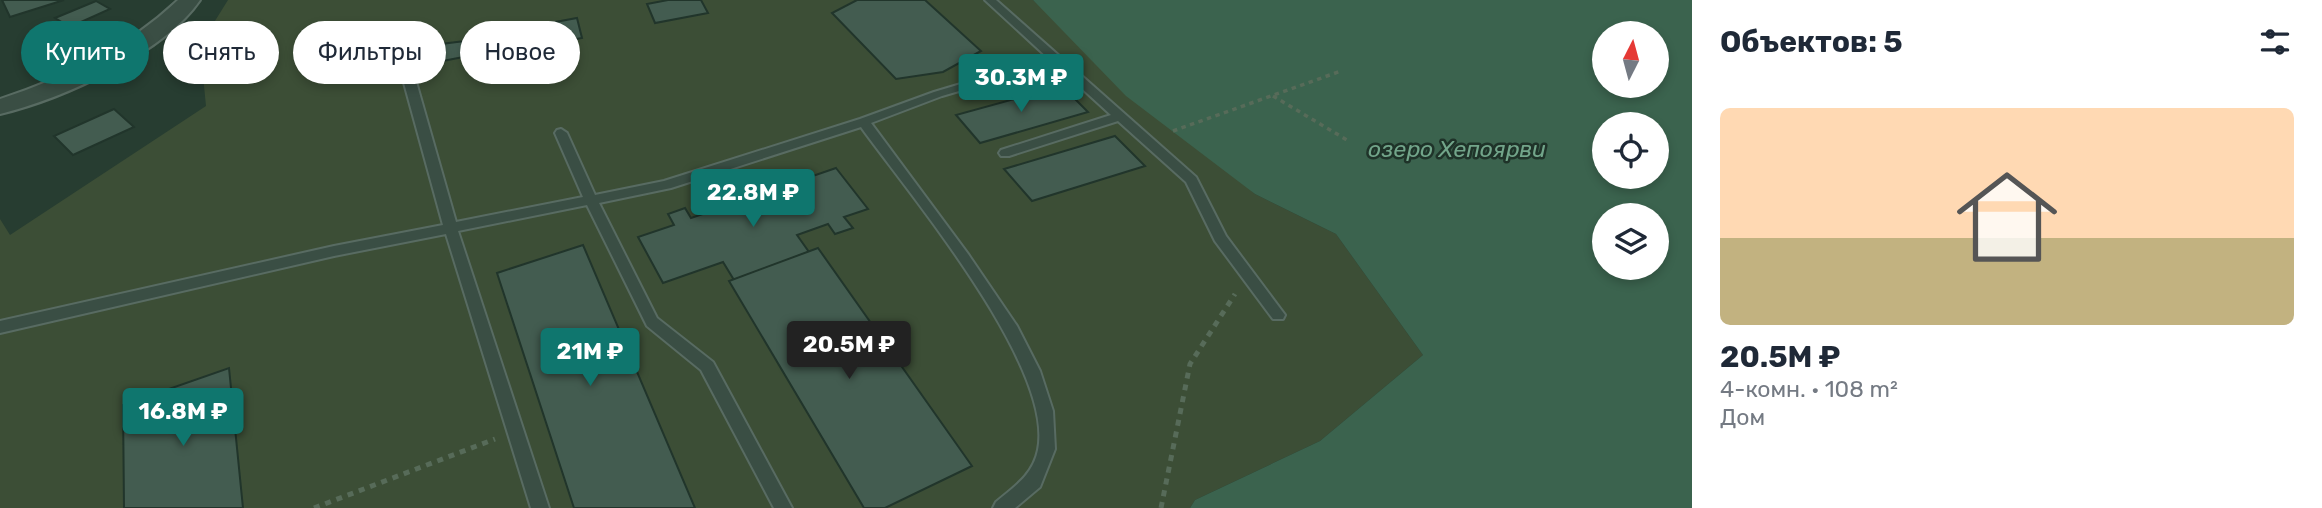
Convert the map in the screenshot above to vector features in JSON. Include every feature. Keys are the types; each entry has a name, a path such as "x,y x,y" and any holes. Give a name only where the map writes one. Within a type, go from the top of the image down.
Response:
{"street":[{"path":"0,107 55,90 112,61 163,27 190,0"}],"lane":[{"path":"990,0 1191,180 1220,238 1278,315"},
{"path":"0,327 334,251 666,185 864,122 938,94 1055,59"},
{"path":"410,84 451,229 540,508"},
{"path":"1005,153 1120,116"},
{"path":"864,122 1003,313 1030,366 1041,398 1048,441 1040,476 1013,502 1002,508"},
{"path":"561,132 591,201 652,323 707,366 783,508"}],"path":[{"path":"1173,131 1341,71"},
{"path":"1272,96 1347,139"},
{"path":"1161,508 1190,364 1248,274"},
{"path":"314,508 515,431"}],"shaded area":[{"path":"228,0 1033,0 1255,194 1336,234 1423,355 1320,441 1195,500 1190,508 0,508 0,219 10,235 206,106 204,84 279,84 279,21 215,21"}],"water":[{"name":"озеро Хепоярви","path":"1033,0 1692,0 1692,508 1190,508 1195,500 1320,441 1423,355 1336,234 1255,194 1126,96"}],"building":[{"path":"2,0 64,0 10,17"},
{"path":"668,0 701,0 708,13 655,23 647,4"},
{"path":"857,0 925,0 981,51 943,72 896,79 832,13"},
{"path":"96,1 110,9 83,21 60,21 55,18"},
{"path":"460,42 460,58 446,60 446,43"},
{"path":"1062,86 1088,112 980,143 956,115"},
{"path":"114,109 134,127 73,155 54,136"},
{"path":"1115,136 1145,166 1032,201 1004,169"},
{"path":"836,168 868,209 844,217 853,228 835,234 828,224 797,235 809,252 734,280 723,262 663,283 638,237 674,225 668,214 685,208 691,218"},
{"path":"583,245 695,508 574,508 497,273"},
{"path":"818,248 972,466 885,508 864,508 729,281"},
{"path":"229,368 243,508 124,508 123,405"}]}
